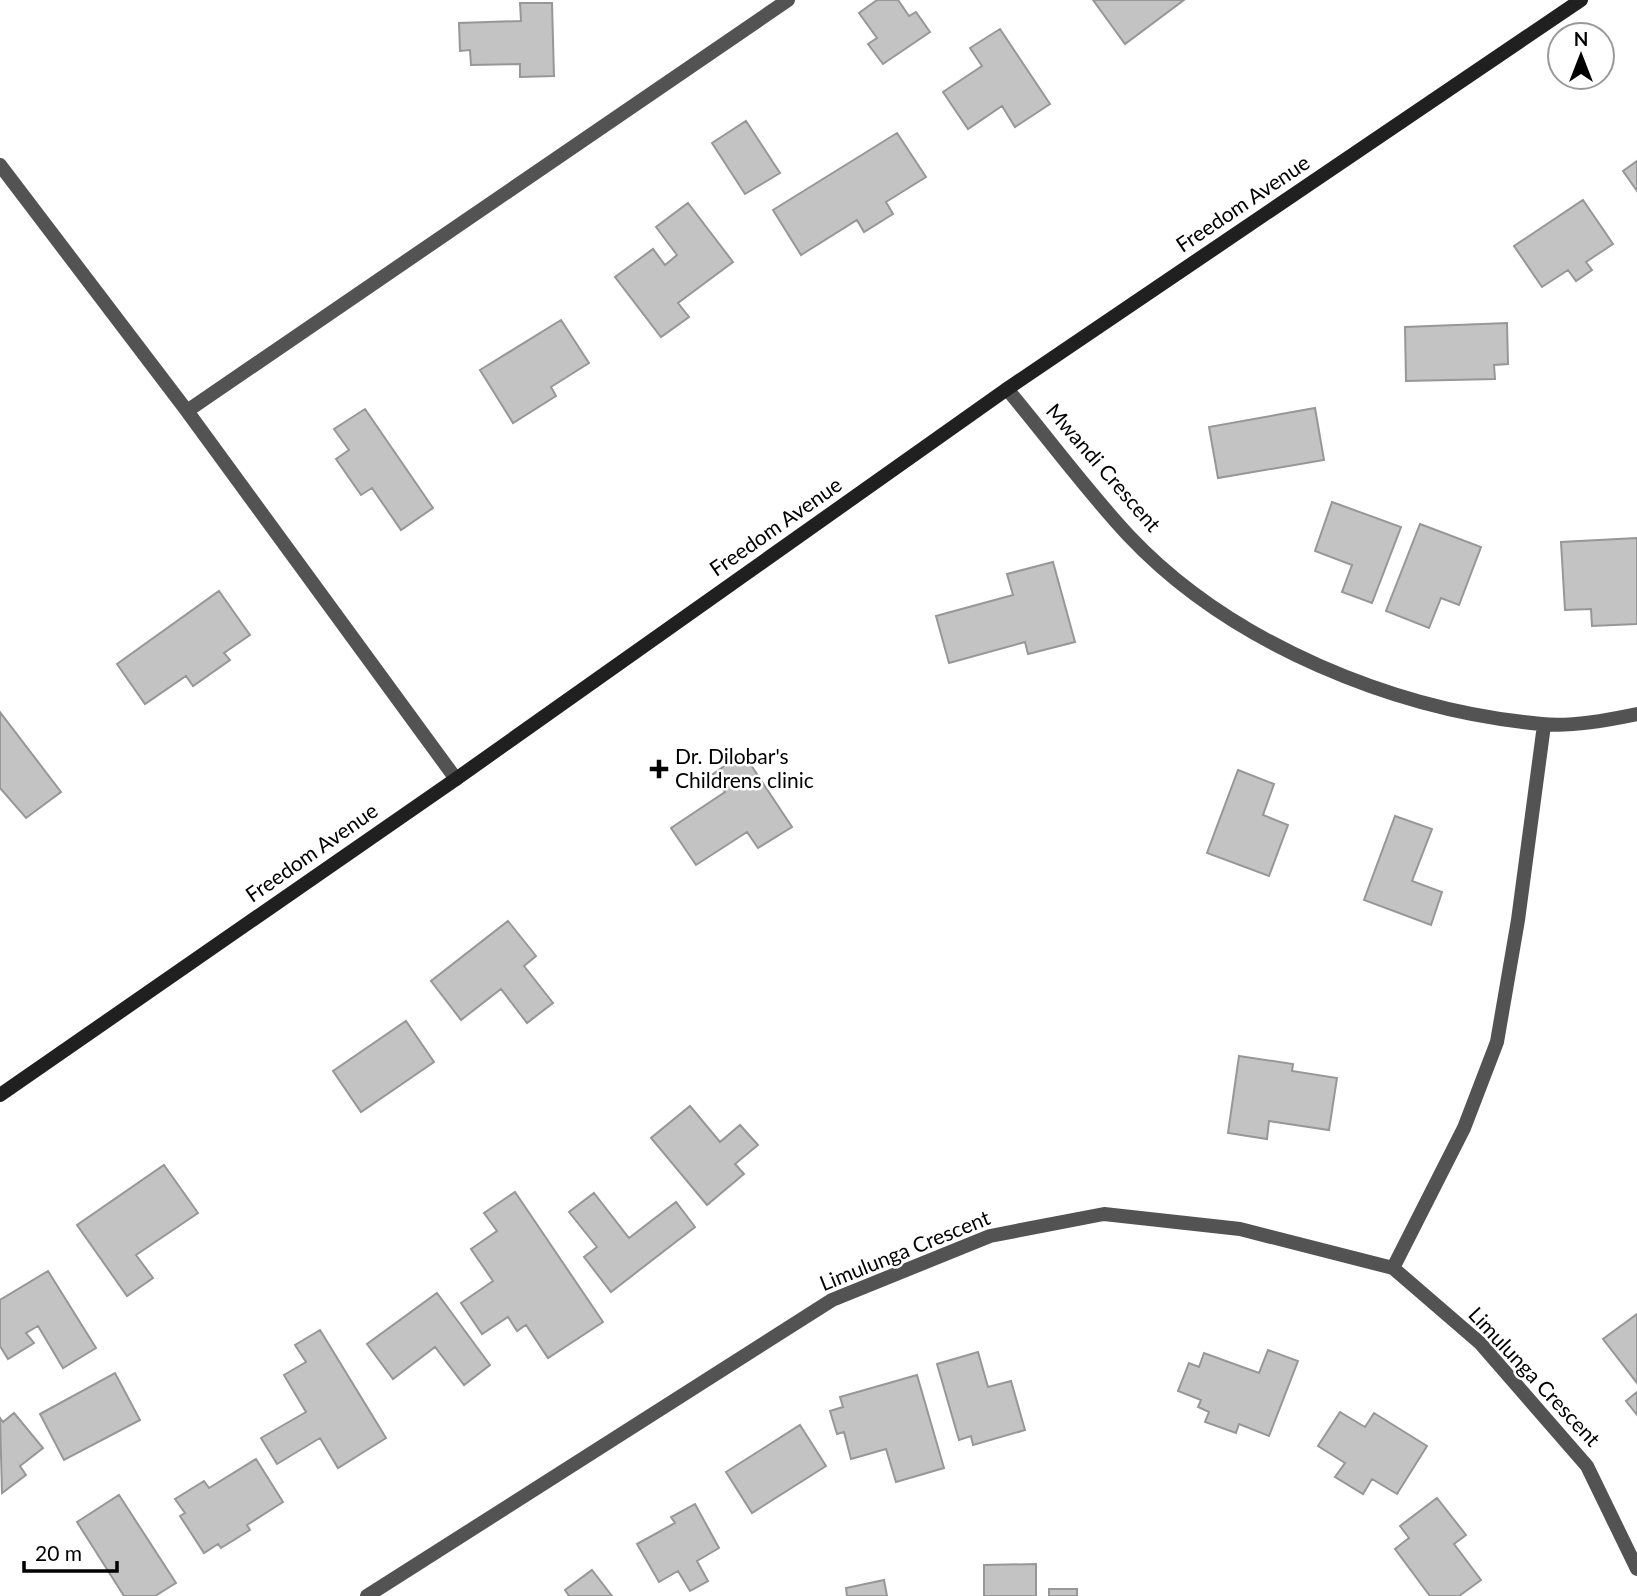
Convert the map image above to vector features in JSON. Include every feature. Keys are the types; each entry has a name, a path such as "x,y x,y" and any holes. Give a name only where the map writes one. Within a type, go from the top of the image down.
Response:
{"main road":[{"name":"Freedom Avenue","path":"0,1095 456,779 1007,389 1581,0"}],"street":[{"path":"187,411 788,0"},
{"path":"0,165 187,411 456,779"},
{"name":"Mwandi Crescent","path":"1007,389 1130,537 1196,593 1273,645 1354,682 1446,709 1544,724 1637,714"},
{"path":"1393,1268 1464,1128 1497,1042 1518,920 1544,724"},
{"name":"Limulunga Crescent","path":"367,1596 832,1300 990,1236 1104,1214 1240,1229 1393,1268 1480,1343 1587,1466 1637,1569"}],"building":[{"path":"877,0 898,0 909,16 916,12 930,32 883,64 868,44 877,38 859,13"},
{"path":"1093,0 1184,0 1125,44"},
{"path":"520,3 552,3 554,76 520,77 520,64 471,65 470,50 460,51 459,23 521,21"},
{"path":"1000,29 1050,104 1015,127 1002,106 968,129 943,92 982,66 970,48"},
{"path":"746,121 780,173 745,194 712,143"},
{"path":"897,133 926,177 886,202 893,214 864,232 857,220 801,255 773,210"},
{"path":"1637,161 1637,191 1623,171"},
{"path":"1583,200 1613,244 1586,262 1592,270 1576,281 1568,270 1542,287 1514,246"},
{"path":"688,203 733,262 678,303 689,317 661,337 615,277 653,249 665,265 677,255 656,227"},
{"path":"561,320 589,363 551,387 556,396 513,423 480,370"},
{"path":"1507,323 1508,364 1494,365 1495,379 1406,381 1405,327"},
{"path":"1315,408 1324,460 1218,478 1209,427"},
{"path":"365,409 433,508 401,530 372,488 361,495 336,459 349,450 334,429"},
{"path":"1332,502 1401,527 1372,603 1342,592 1352,565 1315,551"},
{"path":"1420,524 1481,547 1459,605 1441,598 1429,628 1386,611"},
{"path":"1637,538 1637,624 1592,626 1591,609 1565,610 1561,542"},
{"path":"1053,562 1075,642 1028,654 1025,642 949,663 936,616 1013,595 1007,574"},
{"path":"219,591 250,635 224,653 230,660 193,686 186,676 145,704 117,664"},
{"path":"0,712 61,792 26,818 0,788"},
{"path":"743,753 792,827 758,848 747,832 696,865 671,828 725,792 713,774"},
{"path":"1238,770 1274,784 1263,815 1288,825 1269,876 1207,853"},
{"path":"1395,816 1432,829 1412,881 1442,892 1431,925 1364,900"},
{"path":"508,921 536,956 524,966 553,1003 527,1023 501,989 461,1020 431,981"},
{"path":"406,1021 434,1062 361,1112 333,1071"},
{"path":"1239,1056 1293,1064 1292,1071 1337,1078 1329,1130 1269,1121 1267,1139 1228,1133"},
{"path":"690,1106 720,1142 740,1125 758,1145 735,1164 744,1174 707,1205 651,1138"},
{"path":"164,1165 198,1213 136,1255 153,1278 127,1296 77,1225"},
{"path":"515,1192 603,1322 548,1358 526,1325 517,1331 508,1317 482,1334 461,1303 493,1281 471,1249 497,1231 484,1213"},
{"path":"594,1193 629,1238 676,1202 695,1227 611,1292 584,1257 597,1247 569,1212"},
{"path":"48,1271 96,1348 63,1368 38,1326 26,1333 34,1343 8,1359 0,1346 0,1300"},
{"path":"437,1293 490,1365 464,1385 435,1347 393,1379 367,1344"},
{"path":"1637,1314 1637,1383 1603,1339"},
{"path":"320,1330 386,1438 338,1468 320,1438 277,1464 261,1438 306,1412 284,1375 306,1362 295,1345"},
{"path":"1268,1350 1298,1361 1269,1436 1239,1424 1236,1433 1205,1422 1209,1412 1198,1407 1201,1400 1178,1391 1189,1363 1199,1367 1204,1353 1259,1373"},
{"path":"978,1352 988,1387 1011,1381 1025,1430 973,1445 971,1436 959,1440 937,1364"},
{"path":"115,1373 140,1420 64,1460 40,1414"},
{"path":"917,1375 944,1468 896,1482 886,1449 851,1459 844,1432 837,1434 830,1411 843,1407 840,1397"},
{"path":"1637,1392 1637,1415 1626,1401"},
{"path":"1340,1412 1365,1427 1374,1413 1427,1446 1397,1494 1372,1479 1363,1494 1335,1477 1345,1463 1318,1446"},
{"path":"14,1413 43,1448 20,1466 26,1475 2,1493 0,1418 3,1422"},
{"path":"800,1425 826,1466 752,1513 726,1472"},
{"path":"256,1459 283,1502 247,1525 250,1530 221,1548 218,1544 204,1553 180,1516 185,1513 175,1499 204,1481 209,1488"},
{"path":"119,1495 176,1583 155,1596 124,1596 77,1522"},
{"path":"1437,1498 1466,1535 1454,1544 1481,1580 1459,1596 1430,1596 1395,1549 1409,1538 1400,1526"},
{"path":"695,1504 719,1548 697,1561 708,1581 690,1591 678,1571 659,1582 637,1544 675,1523 671,1517"},
{"path":"1036,1564 1036,1596 984,1596 984,1565"},
{"path":"592,1570 612,1596 569,1596 565,1590"},
{"path":"884,1580 887,1596 847,1596 846,1588"},
{"path":"1049,1589 1077,1589 1077,1596 1049,1596"}],"place":[{"name":"Dr. Dilobar's Childrens clinic","path":"659,769"}]}
